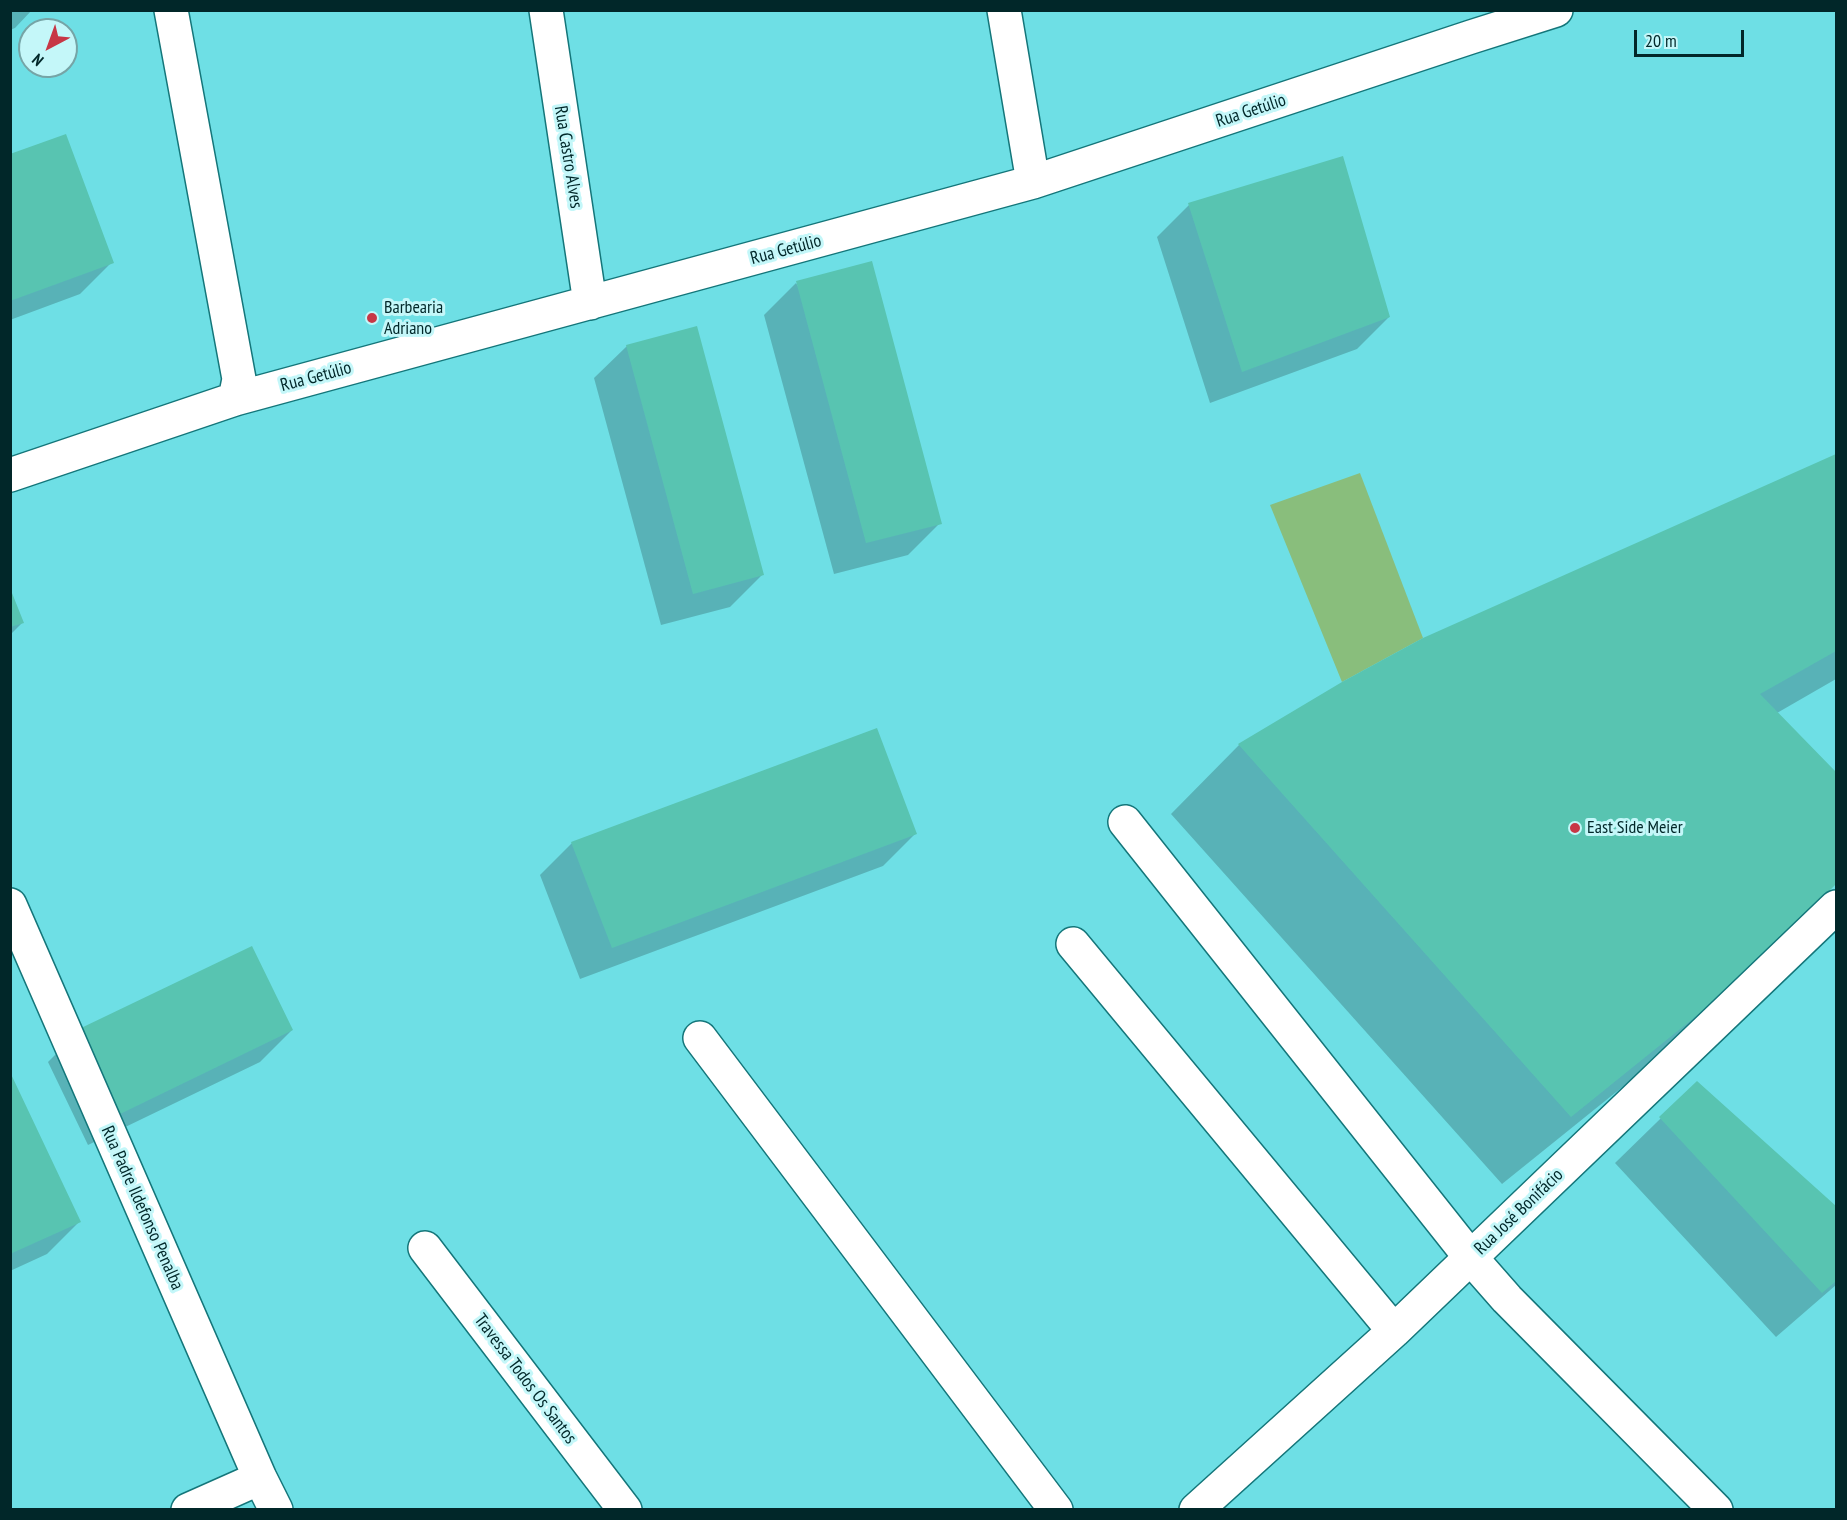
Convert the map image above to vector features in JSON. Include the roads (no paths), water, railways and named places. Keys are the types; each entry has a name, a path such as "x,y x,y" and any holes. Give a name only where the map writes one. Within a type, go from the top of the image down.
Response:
{"street":[{"path":"171,10 239,379 235,399"},
{"name":"Rua Castro Alves","path":"546,10 590,303"},
{"path":"1004,10 1033,182"},
{"name":"Rua Getúlio","path":"10,475 235,399 1033,182 1556,10"},
{"path":"1125,822 1471,1258 1507,1299 1716,1509"},
{"name":"Rua Padre Ildefonso Penalba","path":"10,905 260,1478 276,1509"},
{"name":"Rua José Bonifácio","path":"1196,1509 1394,1331 1836,907"},
{"path":"1073,944 1394,1331"},
{"path":"700,1038 1056,1509"},
{"name":"Travessa Todos Os Santos","path":"425,1248 625,1509"},
{"path":"188,1509 260,1478"}],"place":[{"name":"Barbearia Adriano","path":"372,318"},
{"name":"East Side Meier","path":"1575,828"}]}
